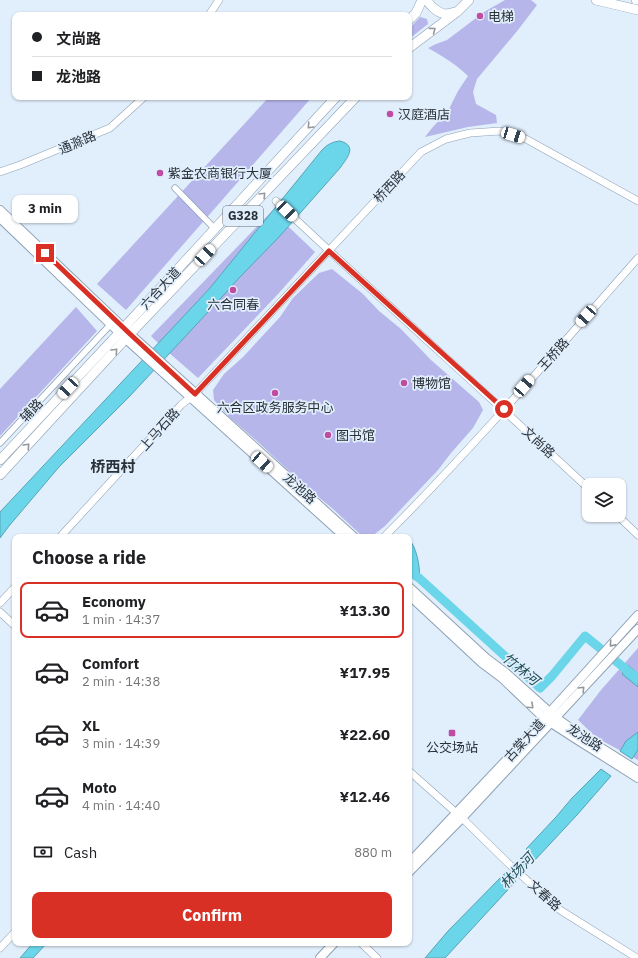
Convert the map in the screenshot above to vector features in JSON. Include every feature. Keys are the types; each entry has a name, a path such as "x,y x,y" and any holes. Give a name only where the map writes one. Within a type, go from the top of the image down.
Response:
{"highway":[{"path":"412,17 416,13 422,0"},
{"path":"427,0 441,13 447,14 456,12"},
{"path":"412,46 456,12 469,0"},
{"path":"596,0 638,10"},
{"name":"六合大道","path":"0,475 215,229 333,100"},
{"name":"六合大道","path":"0,460 353,100"},
{"path":"0,450 27,432"}],"main road":[{"name":"龙池路","path":"0,210 124,334 343,534"},
{"name":"龙池路","path":"0,218 110,324 124,334"},
{"name":"龙池路","path":"193,396 351,534"},
{"name":"龙池路","path":"412,590 486,658 506,673 550,718 579,734 638,771"},
{"name":"龙池路","path":"412,598 482,663 550,718 638,778"},
{"name":"古棠大道","path":"412,869 550,718 638,615"},
{"name":"古棠大道","path":"550,718 614,656 638,629"},
{"name":"古棠大道","path":"412,860 459,816"},
{"path":"320,958 331,946"},
{"path":"326,958 337,946"}],"street":[{"path":"211,12 219,0"},
{"name":"通滁路","path":"0,172 110,128 141,100"},
{"name":"桥西路","path":"193,396 421,152 446,138 470,133 500,131 526,139 638,201"},
{"path":"175,188 215,229"},
{"name":"文尚路","path":"276,201 329,251 504,409 582,482"},
{"name":"王桥路","path":"387,534 416,505 504,409 638,258"},
{"name":"辅路","path":"0,443 110,324"},
{"name":"上马石路","path":"63,534 181,405 193,396"},
{"path":"624,522 638,535"},
{"path":"0,603 12,590"},
{"path":"0,612 12,623"},
{"name":"文春路","path":"412,774 560,910 637,958"},
{"path":"0,948 12,935"},
{"path":"364,946 377,958"}],"shaded area":[{"path":"505,0 531,0 537,5 477,79 473,92 476,104 496,115 497,123 468,127 425,137 448,111 458,91 468,76 444,57 428,48 447,40 484,12"},
{"path":"420,17 427,19 428,24 412,37 412,26"},
{"path":"266,100 309,100 126,310 97,284"},
{"path":"340,141 349,146 350,149 348,156 340,168 279,237 129,397 59,467 0,538 0,512 210,288 322,150 330,144"},
{"path":"272,211 315,252 279,293 198,378 151,336"},
{"path":"332,269 363,294 379,311 401,329 431,360 479,402 483,410 473,428 438,470 385,526 375,534 360,534 228,416 214,400 213,390 224,374 243,357 280,317 293,298 319,273"},
{"path":"76,307 97,331 0,436 0,389"},
{"path":"412,543 417,558 419,578 412,574"},
{"path":"638,648 638,760 597,738 578,720 601,690"},
{"path":"628,665 638,674 638,687 622,674"},
{"path":"638,732 638,750 632,759 620,751 626,741"},
{"path":"601,769 611,776 535,860 526,849 572,798"},
{"path":"505,873 516,881 445,958 425,958 448,931"},
{"path":"30,946 44,946 33,958 20,958"}],"waterway":[{"name":"竹林河","path":"412,573 540,688 552,676 585,636 638,679"},
{"name":"林场河","path":"503,885 540,846"}],"place":[{"name":"电梯","path":"480,16"},
{"name":"汉庭酒店","path":"390,114"},
{"name":"紫金农商银行大厦","path":"160,173"},
{"name":"六合同春","path":"233,290"},
{"name":"博物馆","path":"404,383"},
{"name":"六合区政务服务中心","path":"275,393"},
{"name":"图书馆","path":"328,435"},
{"name":"公交场站","path":"452,733"}],"district":[{"name":"桥西村","path":"113,467"}],"route":[{"path":"45,253 195,394 329,251 504,409"}]}
